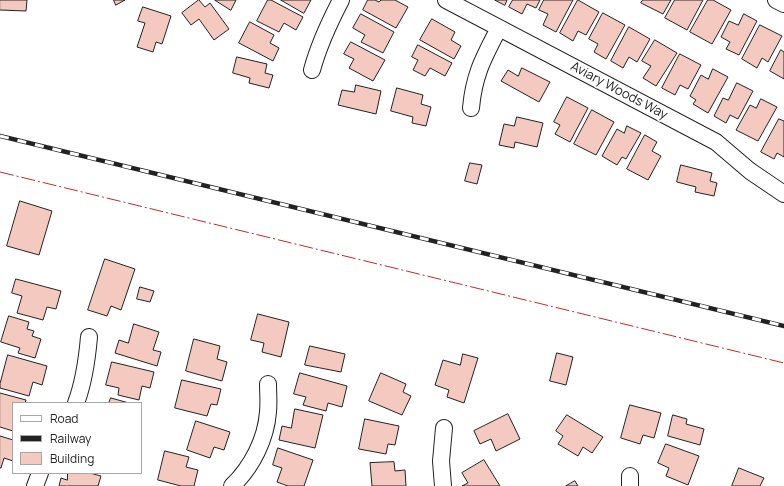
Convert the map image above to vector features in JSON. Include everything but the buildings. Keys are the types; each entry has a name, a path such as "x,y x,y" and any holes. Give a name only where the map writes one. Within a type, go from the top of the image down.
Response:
{"street":[{"path":"312,70 321,41 341,0"},
{"name":"Aviary Woods Way","path":"446,0 716,142 750,171 784,194"},
{"path":"776,0 784,4"},
{"path":"471,108 472,90 477,72 499,28"},
{"path":"76,402 86,368 89,337"},
{"path":"232,486 246,470 261,442 268,412 268,384"},
{"path":"443,486 441,461 444,428"},
{"path":"35,486 40,474"}],"railway":[{"path":"0,136 784,326"}],"power":[{"path":"0,172 784,363"}]}
